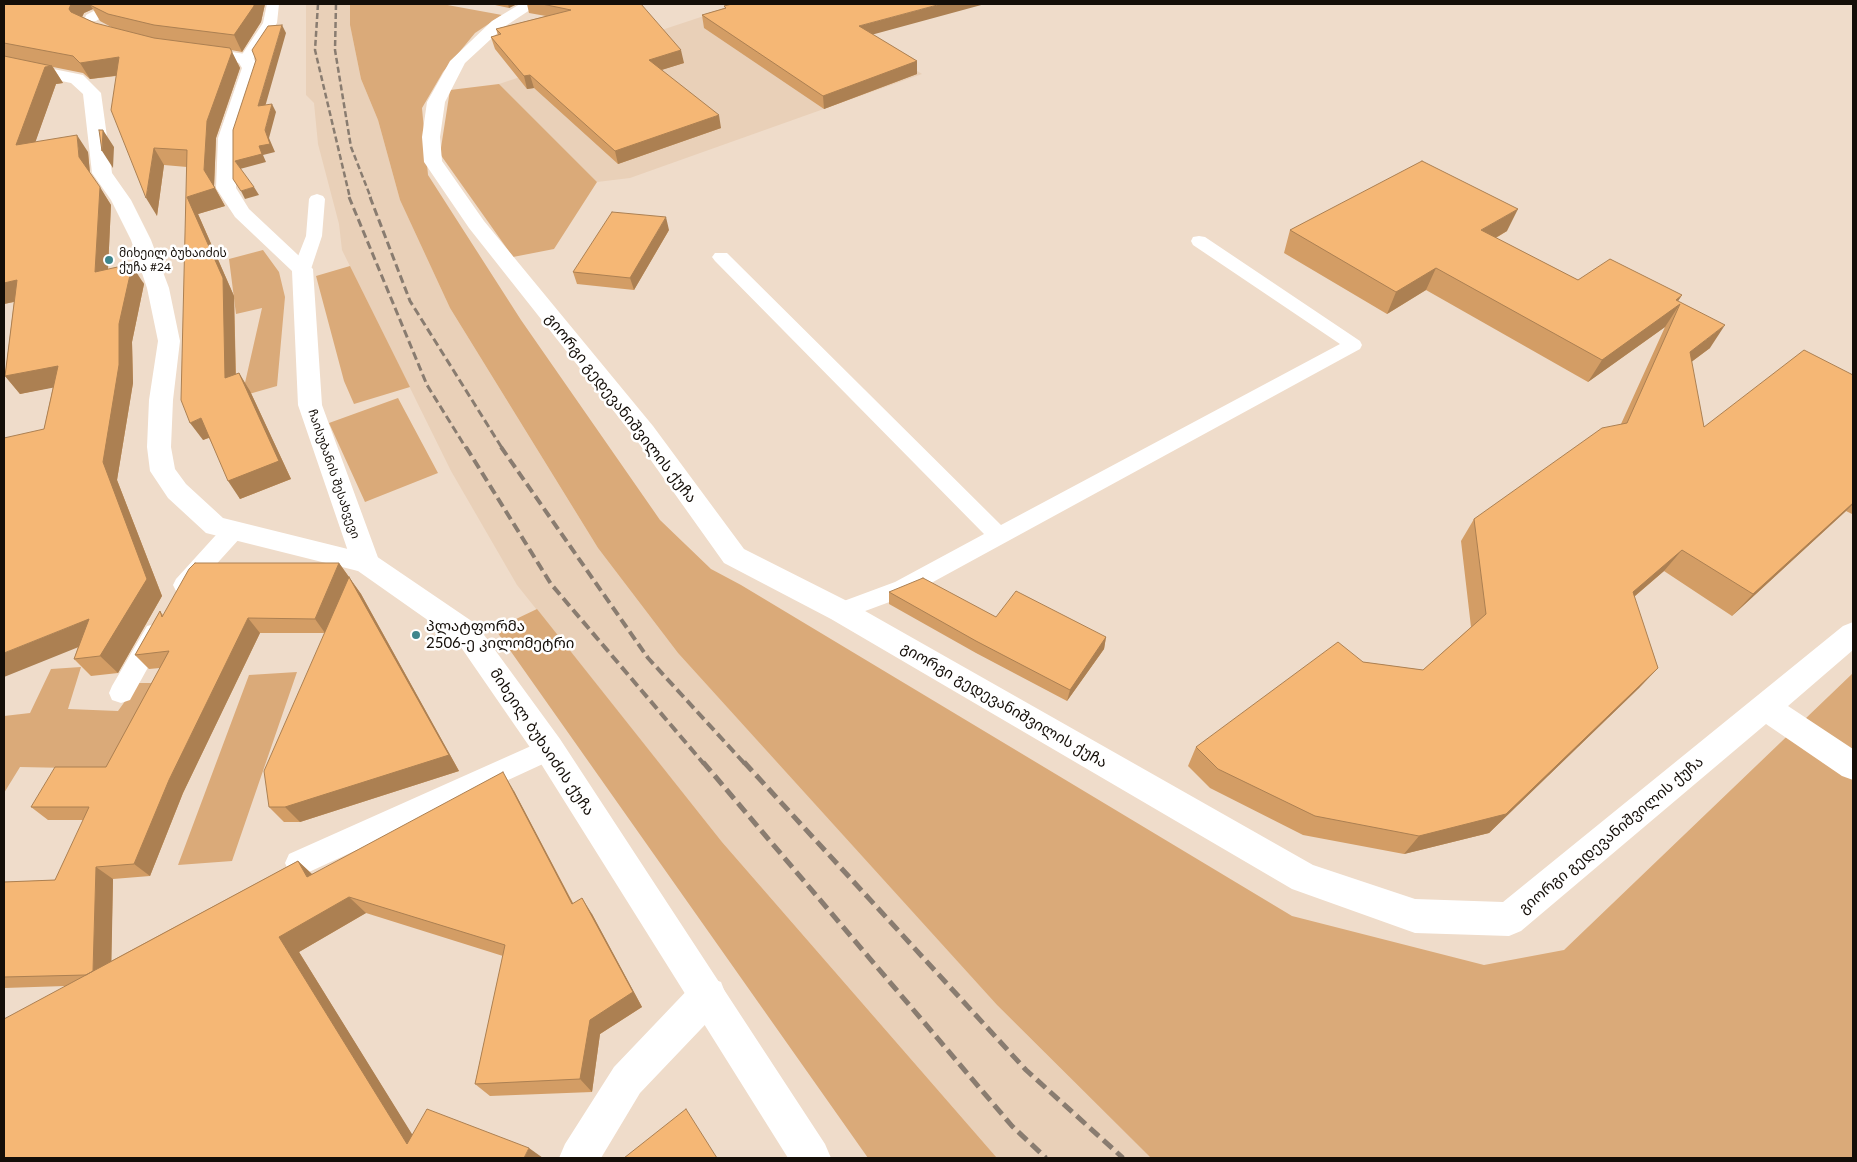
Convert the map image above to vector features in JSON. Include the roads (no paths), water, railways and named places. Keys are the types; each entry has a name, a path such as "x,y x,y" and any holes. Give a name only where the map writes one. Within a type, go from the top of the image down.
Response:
{"street":[{"name":"გიორგი გედევანიშვილის ქუჩა","path":"531,4 498,24 458,61 436,102 431,137 433,162 476,224 644,432 734,556 841,611 1304,878 1415,916 1509,919 1853,634"},
{"path":"181,50 246,59 250,68 227,138 226,188 242,213 302,269"},
{"name":"მიხეილ ბუხაიძის ქუჩა","path":"4,64 77,79 92,93 102,173 121,200 141,240 158,288 169,342 159,447 163,471 178,491 215,526 366,563 466,632 549,749 811,1158"},
{"name":"ჩაისუბანის შესახვევი","path":"302,269 310,405 366,563"},
{"path":"1765,707 1853,766"},
{"path":"578,1158 626,1080 708,995"}],"lane":[{"path":"97,25 116,4"},
{"path":"246,59 270,23 274,4"},
{"path":"302,269 314,236 316,199"},
{"path":"841,611 903,588 1353,345 1199,241"},
{"path":"721,257 999,536"},
{"path":"120,693 180,589 233,531"},
{"path":"299,863 549,749"}],"railway":[{"path":"318,4 315,50 350,198"},
{"path":"336,4 335,50 351,147 371,198"},
{"path":"349,197 427,385 466,448"},
{"path":"370,197 410,301 502,448"},
{"path":"466,447 551,584 704,764"},
{"path":"501,447 648,658 745,764"},
{"path":"703,762 1012,1126 1046,1158"},
{"path":"744,762 1026,1070 1123,1158"}],"place":[{"name":"მიხეილ ბუხაიძის ქუჩა #24","path":"109,260"},
{"name":"პლატფორმა 2506-ე კილომეტრი","path":"416,635"}]}
